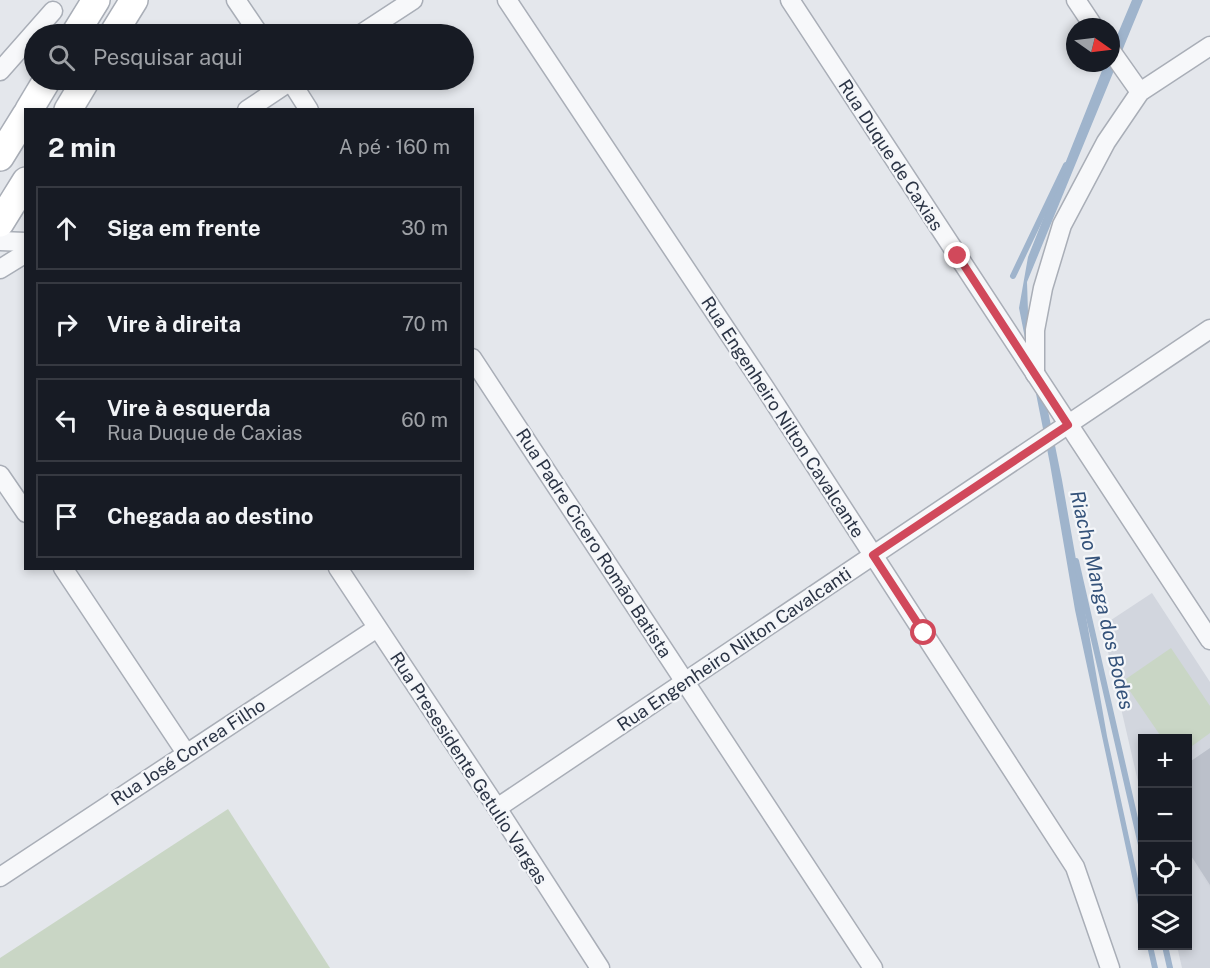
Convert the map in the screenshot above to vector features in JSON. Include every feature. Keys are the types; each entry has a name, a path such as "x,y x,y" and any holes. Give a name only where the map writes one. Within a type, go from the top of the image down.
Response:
{"street":[{"path":"81,24 96,0"},
{"path":"119,24 134,0"},
{"path":"236,0 252,24"},
{"path":"376,24 413,0"},
{"name":"Rua Engenheiro Nilton Cavalcante","path":"507,0 873,555 1075,867 1110,968"},
{"name":"Rua Duque de Caxias","path":"790,0 1068,425 1204,619 1210,640"},
{"path":"1076,0 1089,18"},
{"path":"34,24 48,5 66,24"},
{"path":"0,71 24,38"},
{"path":"1035,375 1035,330 1043,288 1062,225 1106,142 1140,92 1210,46"},
{"path":"1120,64 1140,92"},
{"path":"30,108 41,90"},
{"path":"69,108 80,90"},
{"path":"250,108 276,90"},
{"path":"297,90 308,108"},
{"path":"0,157 24,118"},
{"path":"0,223 24,184"},
{"path":"0,241 24,242"},
{"path":"0,269 24,254"},
{"name":"Rua Engenheiro Nilton Cavalcanti","path":"497,808 1210,330"},
{"name":"Rua Padre Cicero Romão Batista","path":"474,361 873,968"},
{"path":"0,475 24,510"},
{"path":"64,570 186,753"},
{"name":"Rua Presesidente Getulio Vargas","path":"339,570 600,968"},
{"name":"Rua José Correa Filho","path":"0,877 377,628"}],"shaded area":[{"path":"1152,593 1210,682 1210,968 1182,968 1178,950 1192,950 1192,734 1138,734 1138,782 1102,626"}],"green space":[{"path":"1171,648 1210,706 1210,733 1192,746 1192,734 1159,734 1123,681"},
{"path":"228,809 330,968 0,968 0,958"}],"water":[{"path":"1132,0 1143,0 1120,56 1120,29"},
{"path":"1101,72 1113,72 1027,282 1028,312 1062,480 1107,736 1138,879 1138,904 1075,610 1050,464 1019,308 1028,257"},
{"path":"1148,950 1154,950 1158,968 1152,968"}],"building":[{"path":"1210,748 1210,885 1192,857 1192,760"}],"waterway":[{"name":"Riacho Manga dos Bodes","path":"1013,276 1066,165"},
{"name":"Riacho Manga dos Bodes","path":"1076,561 1140,842"},
{"name":"Riacho Manga dos Bodes","path":"1166,950 1170,968"}],"route":[{"path":"924,633 873,555 1068,425 958,256"}]}
